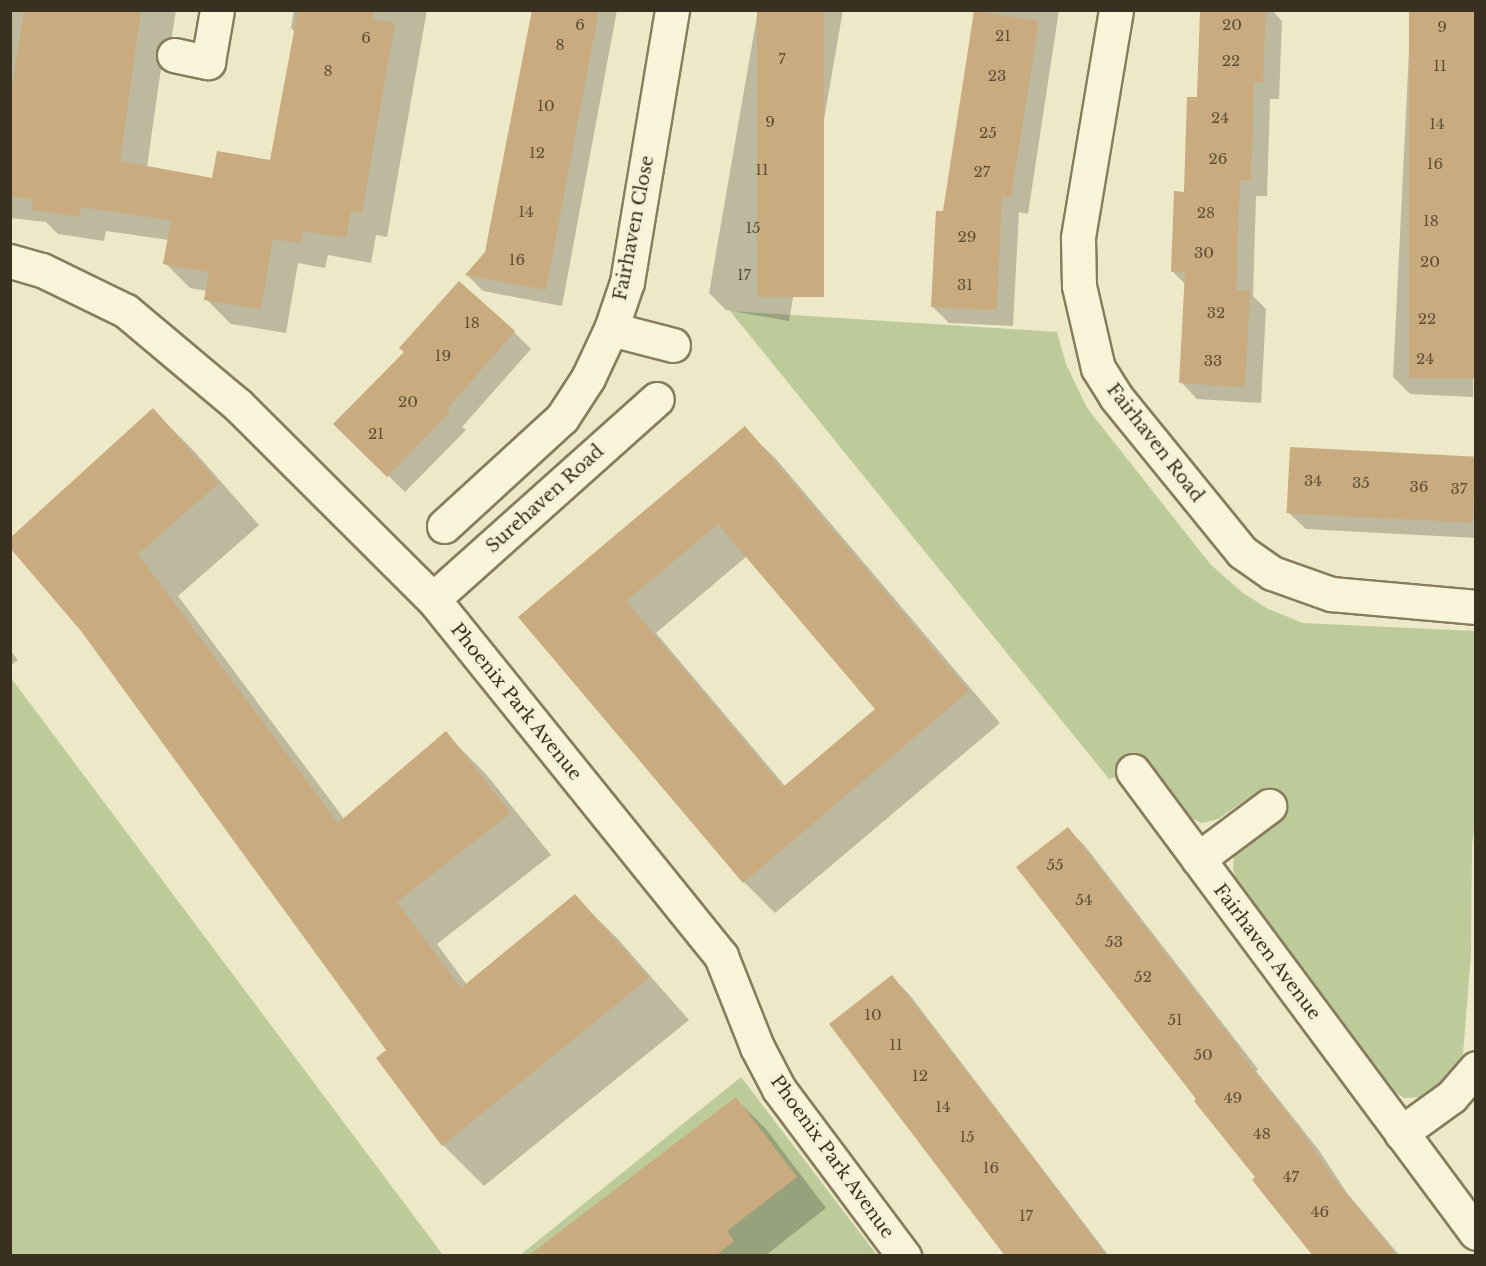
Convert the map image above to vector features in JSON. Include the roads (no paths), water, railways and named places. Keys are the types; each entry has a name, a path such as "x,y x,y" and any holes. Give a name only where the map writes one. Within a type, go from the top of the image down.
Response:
{"street":[{"path":"174,55 208,62 217,10"},
{"name":"Fairhaven Close","path":"444,526 562,418 588,378 611,329 627,282 672,10"},
{"name":"Fairhaven Road","path":"1116,10 1078,238 1079,286 1098,368 1116,397 1242,552 1272,573 1331,594 1476,607"},
{"name":"Phoenix Park Avenue","path":"10,261 42,270 126,311 237,404 433,599 721,956 757,1047 779,1089 904,1256"},
{"path":"611,329 673,345"},
{"name":"Surehaven Road","path":"433,599 657,399"},
{"name":"Fairhaven Avenue","path":"1133,771 1476,1233"},
{"path":"1198,859 1269,806"},
{"path":"1401,1133 1451,1097 1476,1068"}]}
